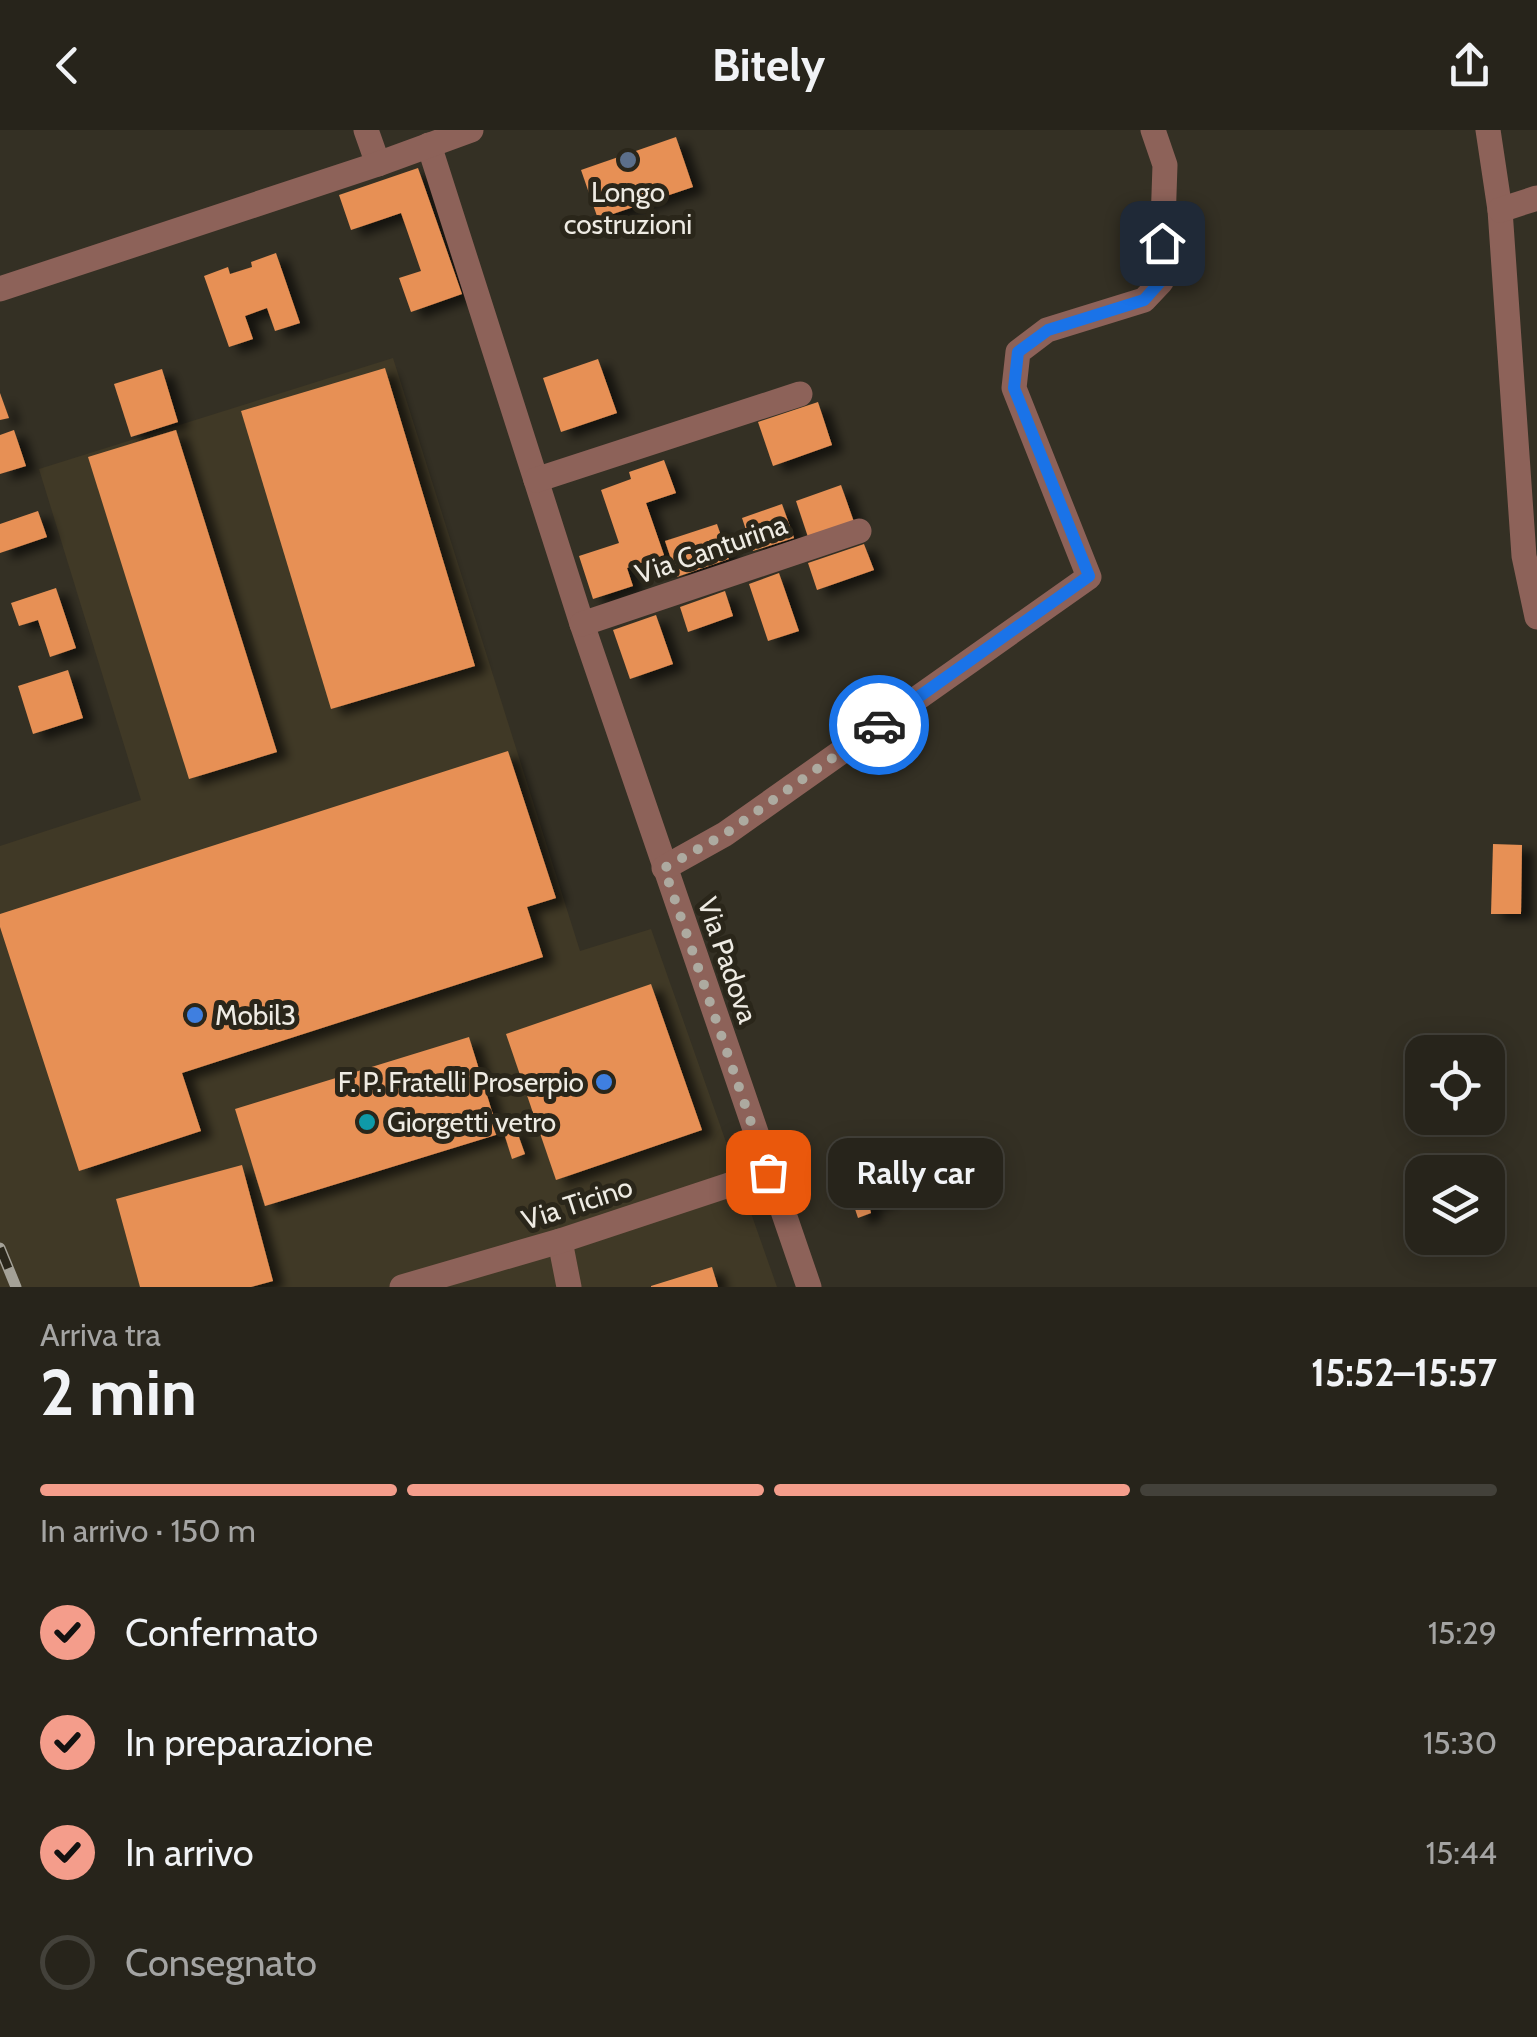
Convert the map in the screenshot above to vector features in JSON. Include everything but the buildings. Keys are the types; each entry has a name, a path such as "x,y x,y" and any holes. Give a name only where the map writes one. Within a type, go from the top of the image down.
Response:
{"street":[{"path":"366,130 378,164"},
{"path":"0,289 471,130"},
{"path":"664,868 725,834 1089,576 1014,388 1018,352 1048,330 1144,300 1160,282 1165,164 1153,130"},
{"path":"1488,130 1500,210 1524,556 1537,616"},
{"name":"Via Padova","path":"430,145 582,624 809,1287"},
{"path":"1500,210 1537,198"},
{"path":"536,480 800,394"},
{"name":"Via Canturina","path":"582,624 859,531"},
{"name":"Via Ticino","path":"402,1287 560,1241 768,1172"},
{"path":"560,1241 569,1287"}],"shaded area":[{"path":"393,358 580,951 651,929 777,1287 0,1287 0,846 141,800 39,469"}],"railway":[{"path":"0,1248 16,1287"}],"way so far":[{"path":"768,1172 664,868 725,834 879,725"}],"place":[{"name":"Longo costruzioni","path":"628,160"},
{"name":"Mobil3","path":"195,1015"},
{"name":"F. P. Fratelli Proserpio","path":"604,1082"},
{"name":"Giorgetti vetro","path":"367,1122"},
{"name":"Rally car","path":"768,1172"}],"route":[{"path":"879,725 1089,576 1014,388 1018,352 1048,330 1144,300 1160,282 1162,243"}]}
